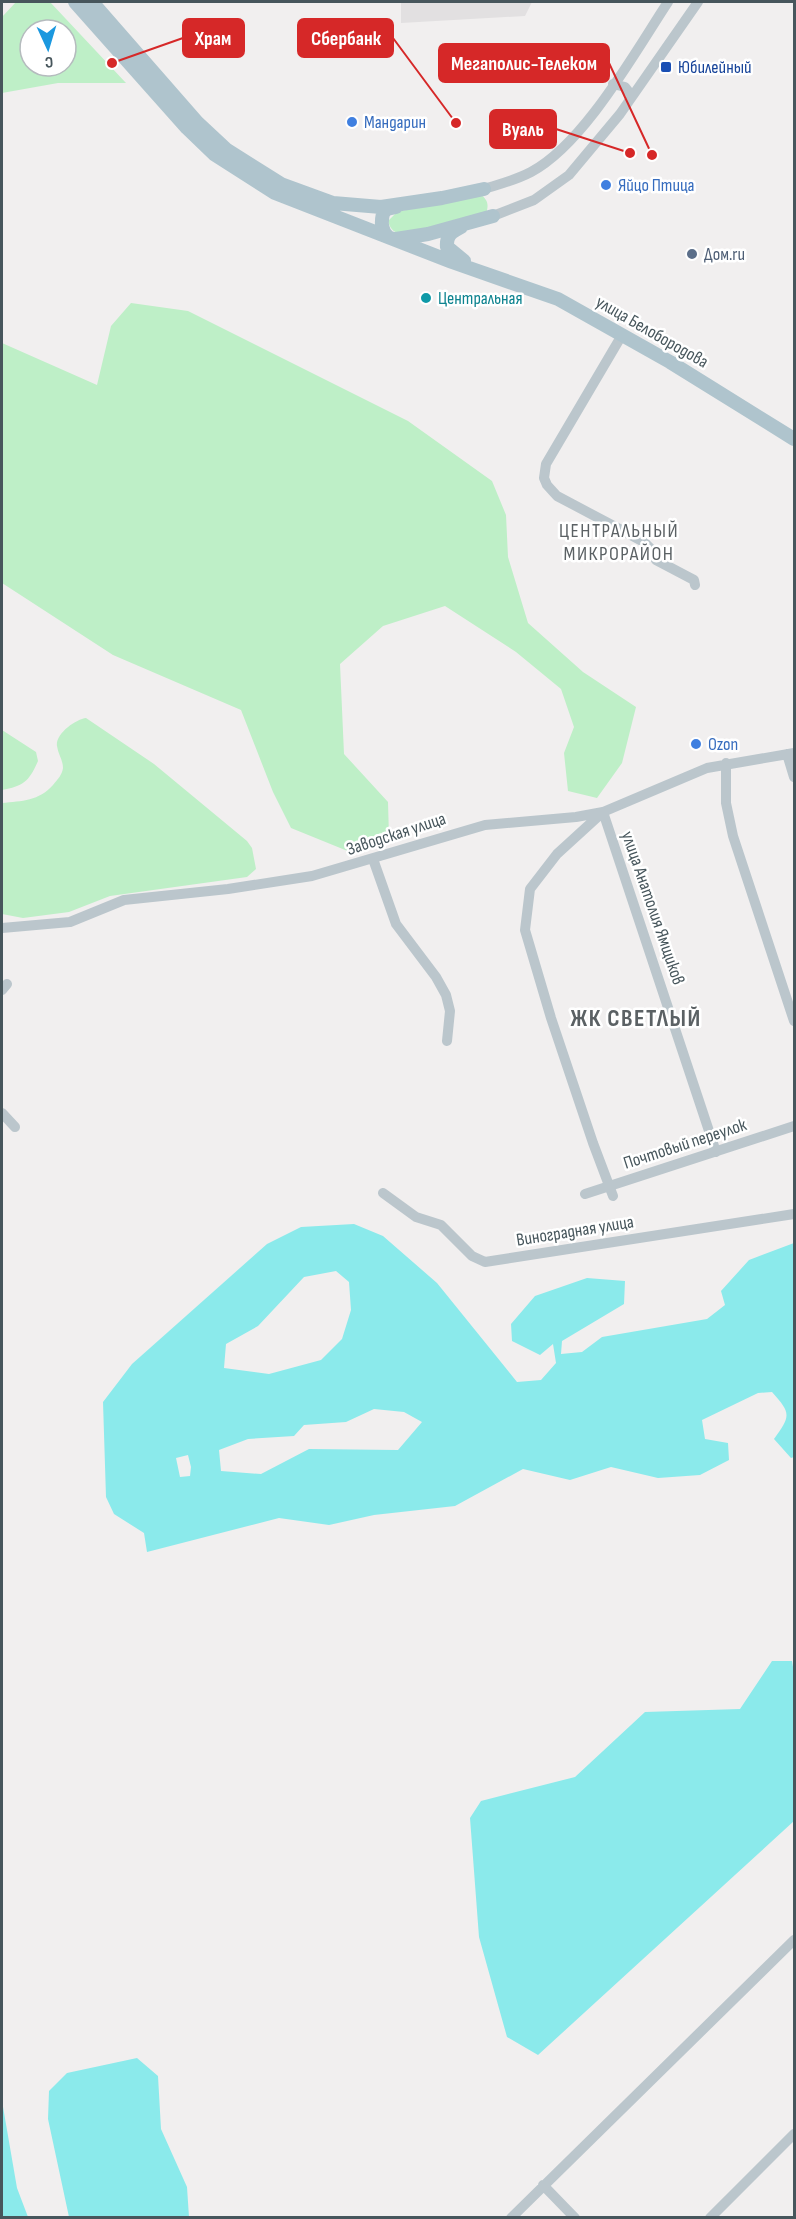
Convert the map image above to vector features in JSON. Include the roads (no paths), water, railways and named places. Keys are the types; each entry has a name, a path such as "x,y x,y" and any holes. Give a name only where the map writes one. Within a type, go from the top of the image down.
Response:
{"main road":[{"name":"улица Белобородова","path":"75,2 187,128 214,154 275,193 326,215 438,257 558,299 795,439"},
{"path":"92,2 197,122 227,150 252,167 281,184 333,203 381,207 406,204"},
{"path":"484,189 387,209 383,213 382,226 384,233 392,238 428,234 487,218"},
{"name":"улица Белобородова","path":"484,273 452,253 447,247 446,240 450,233 487,218"}],"street":[{"path":"484,189 513,181 533,172 571,140 613,84 668,2"},
{"path":"487,218 534,200 568,175 585,157 632,96 698,2"},
{"path":"613,84 625,87 632,96"},
{"path":"622,335 546,464 544,478 557,496 599,516 647,544 656,560 694,580 695,585"},
{"path":"791,753 795,777"},
{"name":"Заводская улица","path":"2,928 63,923 124,900 302,878 485,825 576,817 603,812 693,772 726,763 791,753"},
{"path":"726,763 726,803 733,836 795,1021"},
{"path":"603,812 557,854 530,889 525,936 592,1143 611,1191"},
{"name":"улица Анатолия Ямщиков","path":"603,812 716,1152"},
{"path":"373,859 396,924 436,977 446,995 450,1011 447,1041"},
{"path":"2,1113 15,1127"},
{"name":"Почтовый переулок","path":"585,1194 611,1191 795,1126"},
{"name":"Виноградная улица","path":"383,1193 416,1216 441,1225 472,1256 485,1262 795,1214"},
{"path":"511,2217 795,1940"},
{"path":"710,2217 795,2134"},
{"path":"543,2186 575,2217"}],"water":[{"path":"354,1224 383,1236 437,1283 517,1382 541,1380 556,1363 553,1344 540,1355 512,1341 511,1324 535,1296 587,1278 625,1281 624,1304 562,1341 561,1354 582,1352 602,1337 707,1319 725,1305 721,1291 749,1260 794,1243 794,1457 791,1458 774,1439 786,1420 786,1410 772,1392 758,1393 702,1420 705,1439 728,1443 729,1460 700,1475 658,1478 611,1467 570,1480 523,1469 455,1506 374,1515 329,1525 279,1518 147,1552 144,1533 114,1514 106,1497 103,1402 132,1364 267,1244 301,1227","holes":["336,1271 349,1282 351,1310 342,1339 321,1360 269,1374 224,1368 226,1344 258,1326 304,1277","374,1409 404,1412 422,1422 398,1450 309,1449 261,1474 221,1471 219,1450 248,1439 294,1436 304,1425 346,1422","188,1455 191,1467 190,1476 180,1477 176,1458"]},
{"path":"772,1661 792,1661 794,1673 794,1821 538,2055 507,2037 479,1937 470,1818 481,1801 575,1777 645,1712 740,1709"},
{"path":"137,2058 158,2076 161,2129 187,2187 189,2217 69,2217 48,2119 49,2091 67,2073"},
{"path":"2,2101 17,2188 28,2217 2,2217"}],"place":[{"name":"Храм","path":"112,63"},
{"name":"Юбилейный","path":"666,67"},
{"name":"Мандарин","path":"352,122"},
{"name":"Сбербанк","path":"456,123"},
{"name":"Вуаль","path":"630,153"},
{"name":"Мегаполис-Телеком","path":"652,155"},
{"name":"Яйцо Птица","path":"606,185"},
{"name":"Дом.ru","path":"692,254"},
{"name":"Центральная","path":"426,298"},
{"name":"Ozon","path":"696,744"}],"district":[{"name":"ЦЕНТРАЛЬНЫЙ МИКРОРАЙОН","path":"619,542"},
{"name":"ЖК СВЕТЛЫЙ","path":"636,1018"}]}
